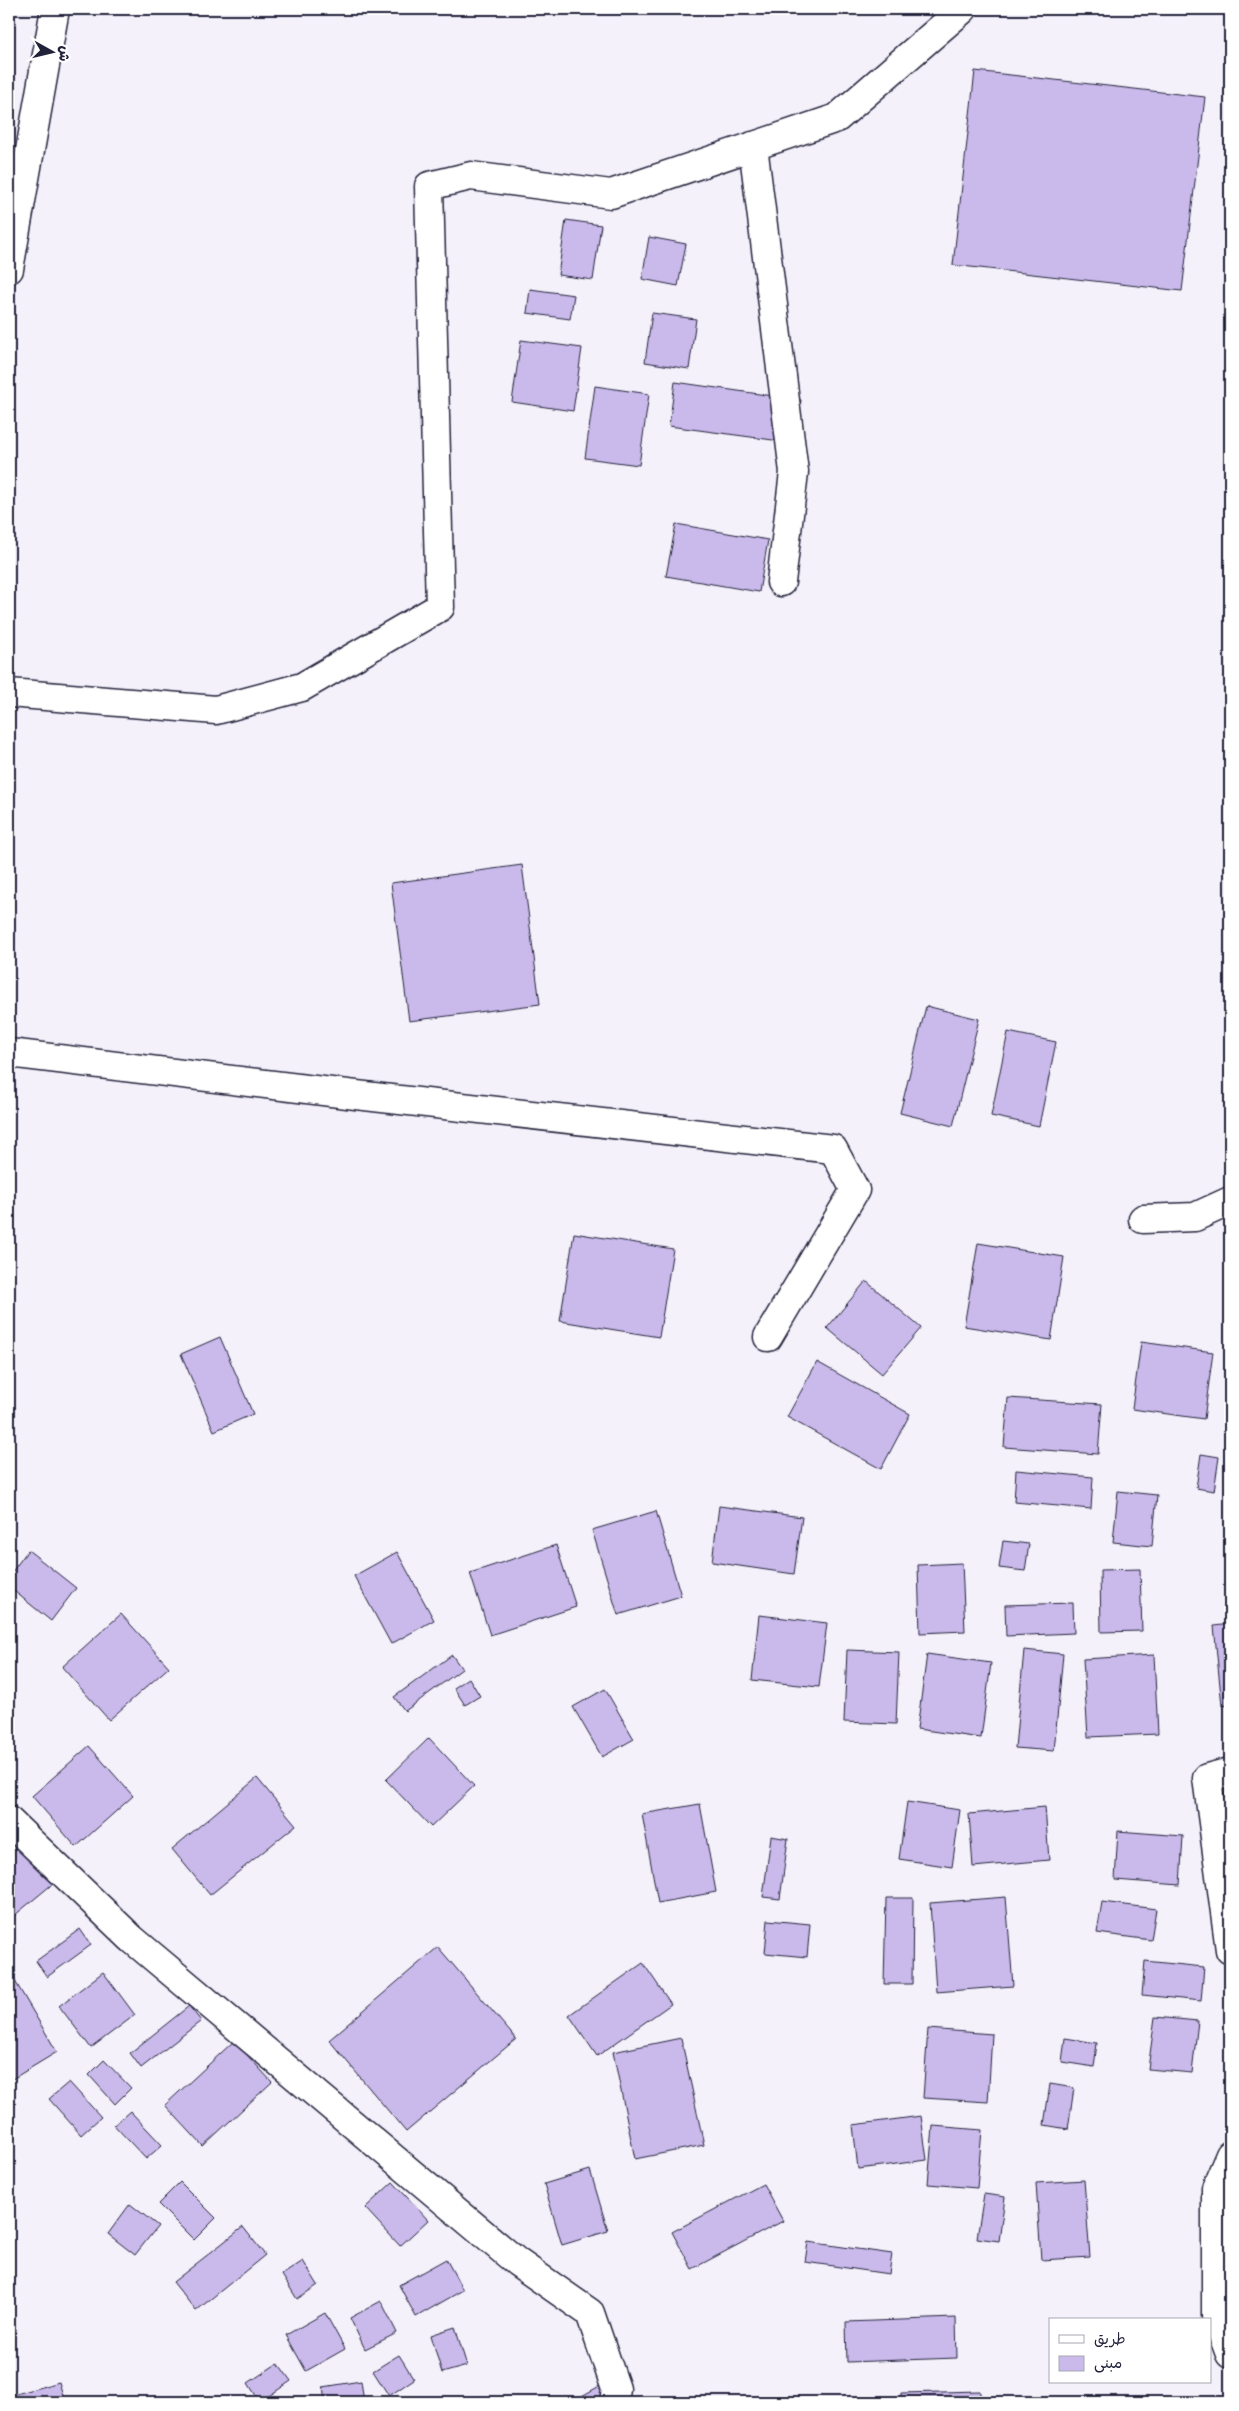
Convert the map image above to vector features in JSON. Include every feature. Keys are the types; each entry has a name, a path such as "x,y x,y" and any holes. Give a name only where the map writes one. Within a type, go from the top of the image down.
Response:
{"street":[{"path":"9,270 55,9"},
{"path":"9,692 216,710 302,687 440,607 429,186 471,176 611,194 837,118 964,9"},
{"path":"753,146 794,472 781,582"},
{"path":"9,1053 347,1094 833,1149 855,1190 768,1337"},
{"path":"1143,1219 1195,1217 1230,1201"},
{"path":"1230,1772 1207,1778 1230,1950"},
{"path":"9,1820 140,1945 517,2262 590,2313 616,2389 614,2402"},
{"path":"1230,2155 1216,2188 1216,2316 1230,2354"}],"building":[{"path":"975,71 1205,97 1182,291 953,265"},
{"path":"566,220 601,225 593,280 558,275"},
{"path":"649,237 686,244 678,286 642,279"},
{"path":"530,289 574,295 570,319 527,313"},
{"path":"652,313 696,319 689,369 645,362"},
{"path":"521,340 582,348 573,411 512,402"},
{"path":"675,382 801,400 795,443 669,426"},
{"path":"595,386 649,394 639,465 585,458"},
{"path":"676,524 768,540 759,592 666,576"},
{"path":"522,865 540,1004 409,1021 391,883"},
{"path":"926,1006 979,1019 953,1126 900,1113"},
{"path":"1008,1032 1056,1042 1039,1126 991,1116"},
{"path":"574,1233 673,1249 659,1337 560,1321"},
{"path":"978,1243 1064,1257 1051,1340 964,1326"},
{"path":"866,1281 921,1328 882,1374 827,1328"},
{"path":"220,1337 253,1414 214,1431 181,1354"},
{"path":"1141,1342 1213,1352 1204,1419 1132,1409"},
{"path":"817,1362 910,1414 881,1469 787,1417"},
{"path":"1008,1398 1102,1404 1098,1454 1004,1447"},
{"path":"1201,1454 1219,1457 1214,1491 1196,1488"},
{"path":"1016,1470 1093,1477 1091,1509 1014,1502"},
{"path":"1118,1491 1157,1495 1152,1546 1113,1542"},
{"path":"719,1506 802,1517 794,1574 712,1562"},
{"path":"656,1511 681,1596 618,1615 592,1530"},
{"path":"1003,1541 1029,1544 1025,1571 999,1568"},
{"path":"556,1545 576,1607 490,1635 470,1573"},
{"path":"28,1550 76,1588 51,1621 9,1587 9,1576"},
{"path":"397,1552 434,1620 391,1644 354,1576"},
{"path":"962,1563 965,1631 920,1633 918,1565"},
{"path":"1140,1569 1142,1631 1101,1632 1100,1570"},
{"path":"1073,1603 1074,1633 1006,1636 1005,1605"},
{"path":"121,1614 169,1667 109,1720 62,1667"},
{"path":"759,1615 827,1623 819,1687 752,1680"},
{"path":"1230,1624 1230,1705 1222,1706 1214,1626"},
{"path":"847,1650 899,1652 896,1724 844,1722"},
{"path":"1024,1650 1063,1654 1054,1751 1015,1748"},
{"path":"927,1654 991,1663 981,1738 917,1729"},
{"path":"452,1655 462,1669 405,1711 394,1697"},
{"path":"1154,1655 1158,1734 1088,1737 1083,1659"},
{"path":"469,1678 480,1696 465,1705 454,1688"},
{"path":"605,1689 634,1739 602,1757 573,1707"},
{"path":"429,1738 474,1786 431,1827 386,1780"},
{"path":"89,1746 133,1796 76,1847 32,1796"},
{"path":"257,1778 296,1825 210,1895 172,1849"},
{"path":"907,1802 960,1810 952,1867 899,1859"},
{"path":"700,1804 716,1892 658,1903 642,1814"},
{"path":"1045,1807 1049,1860 973,1867 969,1814"},
{"path":"1118,1831 1183,1836 1180,1885 1115,1880"},
{"path":"771,1836 788,1839 780,1899 763,1897"},
{"path":"9,1839 56,1881 9,1920"},
{"path":"1006,1897 1013,1986 936,1992 930,1903"},
{"path":"886,1898 913,1898 912,1984 884,1984"},
{"path":"1102,1902 1156,1909 1151,1940 1097,1933"},
{"path":"768,1920 810,1924 807,1957 765,1953"},
{"path":"80,1929 91,1945 47,1977 36,1961"},
{"path":"438,1947 516,2039 406,2132 329,2040"},
{"path":"1145,1961 1204,1967 1201,2001 1142,1995"},
{"path":"643,1963 671,2004 597,2056 569,2015"},
{"path":"9,1971 57,2052 9,2081"},
{"path":"103,1972 135,2015 91,2048 59,2006"},
{"path":"189,2006 201,2021 141,2068 130,2053"},
{"path":"1155,2017 1198,2021 1192,2073 1148,2069"},
{"path":"928,2029 992,2034 988,2102 923,2098"},
{"path":"681,2038 704,2145 635,2159 613,2052"},
{"path":"1065,2038 1097,2043 1094,2067 1062,2062"},
{"path":"234,2041 272,2082 203,2146 165,2105"},
{"path":"104,2060 131,2088 115,2104 89,2075"},
{"path":"69,2082 101,2117 81,2135 49,2099"},
{"path":"1050,2084 1074,2088 1068,2129 1044,2125"},
{"path":"130,2111 162,2145 146,2159 114,2125"},
{"path":"921,2116 927,2160 858,2169 853,2125"},
{"path":"933,2126 982,2130 977,2188 928,2184"},
{"path":"590,2170 608,2231 562,2245 544,2184"},
{"path":"1084,2180 1090,2257 1041,2260 1036,2183"},
{"path":"180,2182 216,2218 194,2240 158,2204"},
{"path":"393,2182 428,2220 400,2246 365,2208"},
{"path":"763,2184 783,2221 692,2269 672,2232"},
{"path":"984,2194 1005,2197 999,2241 977,2238"},
{"path":"130,2204 158,2226 135,2255 108,2234"},
{"path":"243,2227 265,2255 196,2311 173,2282"},
{"path":"808,2242 892,2254 889,2274 805,2262"},
{"path":"446,2259 463,2290 416,2317 399,2285"},
{"path":"303,2261 318,2285 297,2299 282,2275"},
{"path":"381,2301 397,2333 365,2349 350,2318"},
{"path":"325,2313 345,2349 306,2371 286,2335"},
{"path":"956,2318 957,2358 847,2362 846,2322"},
{"path":"455,2327 467,2366 442,2373 431,2335"},
{"path":"399,2355 414,2379 389,2396 373,2371"},
{"path":"278,2363 291,2381 260,2402 248,2383"},
{"path":"361,2381 364,2402 325,2402 323,2387"},
{"path":"59,2382 65,2402 9,2402 9,2396"},
{"path":"605,2383 616,2402 571,2402"},
{"path":"980,2391 980,2402 901,2402 901,2393"},
{"path":"873,2396 874,2402 835,2402 835,2400"}]}
